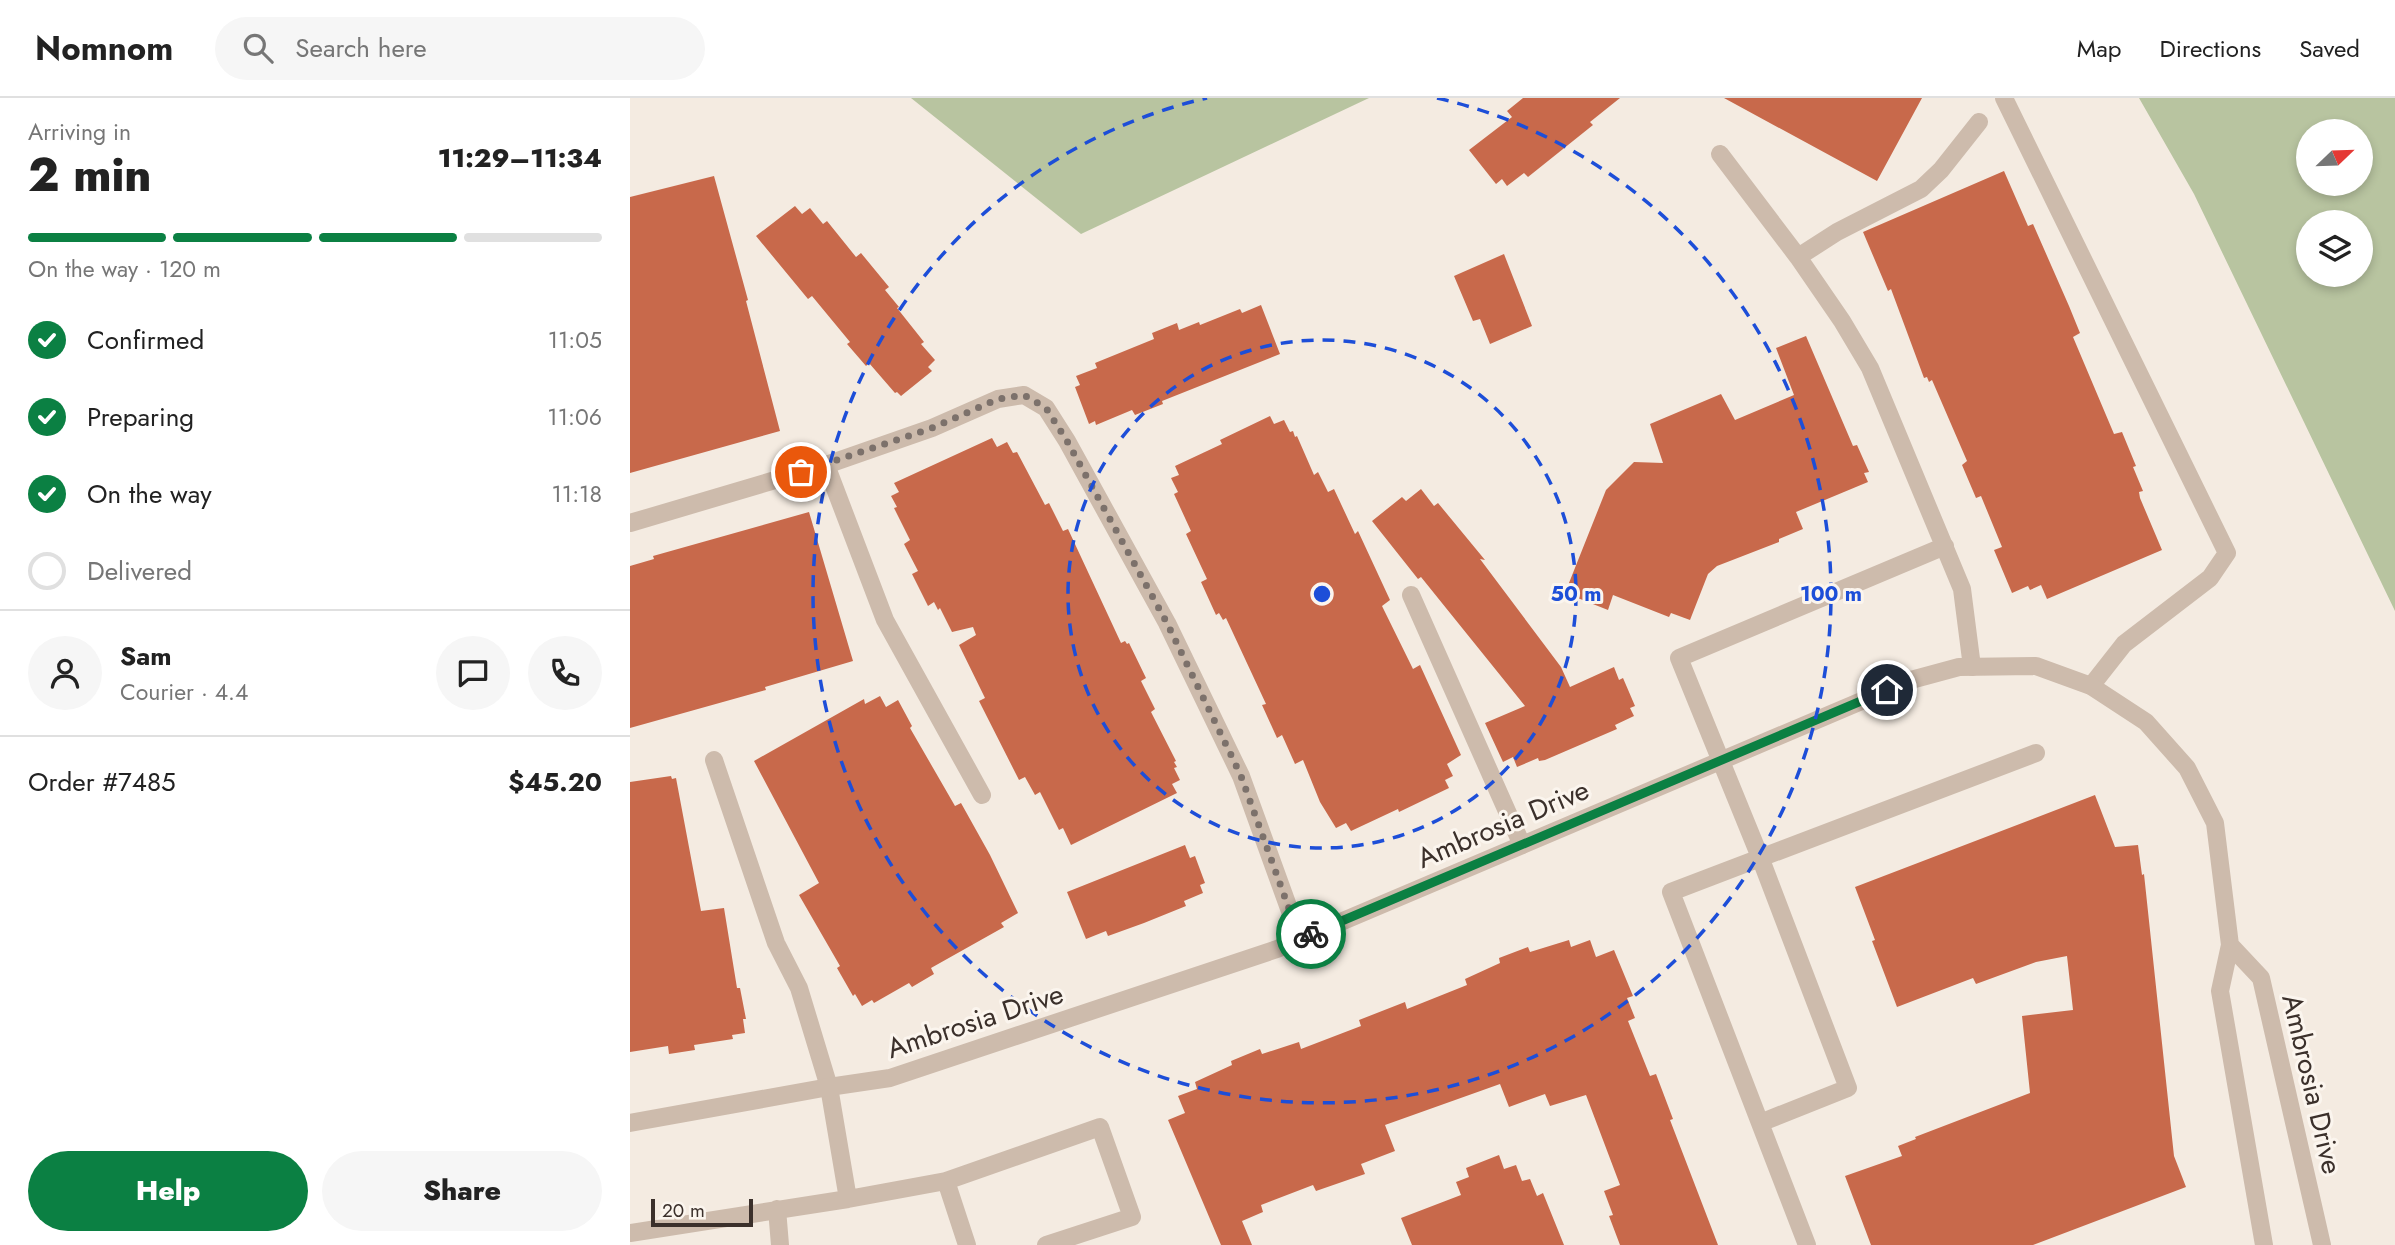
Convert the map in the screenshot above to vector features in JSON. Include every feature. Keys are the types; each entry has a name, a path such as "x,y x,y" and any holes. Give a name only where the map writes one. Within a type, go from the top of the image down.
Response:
{"street":[{"path":"2004,98 2227,553 2210,578 2124,644 2091,686"},
{"path":"1798,257 1837,232 1921,189 1941,170 1979,122"},
{"path":"1720,154 1798,257 1842,320 1870,368 1962,589 1972,667"},
{"path":"630,523 826,465 932,428 998,399 1024,395 1046,408 1067,441 1167,623 1219,730 1241,776 1300,939"},
{"path":"826,465 885,620 982,796"},
{"path":"1760,1123 1848,1088 1760,857 1679,658 1945,546"},
{"path":"1411,595 1522,845"},
{"name":"Ambrosia Drive","path":"630,1123 890,1078 1277,949 1911,680 1959,667 2036,666 2091,686 2146,722 2187,768 2215,823 2231,945 2220,991 2264,1245"},
{"path":"1807,1245 1671,892 2036,753"},
{"path":"714,760 776,943 799,988 829,1087 848,1199"},
{"name":"Ambrosia Drive","path":"2231,945 2261,978 2322,1245"},
{"path":"630,1233 946,1181 1100,1127 1132,1217 1046,1245"},
{"path":"946,1181 967,1245"},
{"path":"777,1209 780,1245"}],"green space":[{"path":"911,98 1369,98 1081,234"},
{"path":"2139,98 2395,98 2395,611 2194,194"}],"building":[{"path":"1523,98 1620,98 1590,122 1593,125 1528,177 1524,173 1507,186 1502,179 1496,184 1469,150 1512,117 1507,111"},
{"path":"1724,98 1922,98 1877,181"},
{"path":"2004,171 2028,226 2033,224 2069,306 2080,333 2073,337 2114,434 2122,432 2143,491 2139,492 2140,498 2162,550 2047,599 2041,585 2030,590 2028,586 2012,593 1994,550 2002,547 1981,496 1976,498 1962,465 1967,461 1932,380 1929,382 1927,377 1924,378 1891,289 1888,291 1863,232"},
{"path":"714,176 780,431 630,473 630,197"},
{"path":"795,206 802,214 810,208 823,224 827,221 856,257 861,253 889,287 885,290 935,360 928,367 932,371 901,396 895,393 869,363 866,366 812,296 808,299 756,236"},
{"path":"1504,254 1532,326 1490,344 1480,319 1473,321 1454,276"},
{"path":"1261,305 1280,354 1162,401 1163,404 1135,415 1132,410 1096,425 1095,421 1089,424 1075,387 1080,385 1076,376 1097,368 1095,363 1154,339 1152,333 1177,323 1179,330 1199,322 1200,325 1240,309 1242,313"},
{"path":"1806,336 1853,446 1857,445 1869,472 1864,473 1868,482 1796,512 1803,529 1779,539 1779,542 1717,566 1708,574 1690,620 1671,613 1669,617 1613,595 1608,610 1565,593 1606,490 1634,462 1663,463 1650,424 1721,394 1735,420 1794,395 1776,348"},
{"path":"1270,416 1274,424 1284,420 1290,432 1293,431 1295,437 1297,436 1314,475 1318,472 1328,492 1334,489 1355,534 1358,531 1390,600 1382,606 1413,669 1420,665 1461,755 1447,764 1453,776 1445,780 1449,788 1351,831 1346,823 1336,828 1320,802 1303,760 1295,764 1282,735 1277,738 1262,705 1266,704 1226,618 1223,620 1219,613 1216,615 1201,582 1207,579 1186,534 1191,531 1174,494 1178,492 1171,478 1179,475 1175,466 1222,444 1220,440"},
{"path":"992,438 997,447 1007,442 1013,453 1017,452 1045,505 1049,503 1063,531 1068,529 1121,643 1129,643 1146,678 1141,681 1155,709 1151,712 1176,761 1174,762 1177,767 1174,768 1180,780 1172,784 1177,793 1071,845 1063,828 1059,830 1040,792 1035,795 1025,777 1019,780 979,701 985,698 959,645 976,635 973,627 952,632 940,608 938,610 934,602 928,606 912,574 918,571 904,544 910,540 891,496 899,492 894,483"},
{"path":"1421,489 1434,506 1438,503 1485,560 1480,559 1561,667 1570,687 1614,667 1619,680 1623,678 1635,706 1630,708 1634,716 1615,725 1617,729 1545,760 1539,761 1538,758 1517,767 1513,757 1503,762 1485,723 1525,706 1372,521 1402,497 1406,501"},
{"path":"809,512 853,661 765,687 766,690 630,728 630,566 654,559 653,556"},
{"path":"880,696 886,707 898,700 912,726 910,728 955,806 961,803 1018,913 1001,923 1004,927 931,968 934,974 912,987 909,983 874,1003 872,1000 862,1006 837,968 840,966 799,895 819,883 754,761 864,699 865,704"},
{"path":"671,776 672,779 676,778 701,911 724,908 737,988 740,988 746,1019 743,1019 745,1033 732,1035 733,1039 694,1045 695,1050 669,1054 668,1046 630,1052 630,782"},
{"path":"2095,795 2115,847 2138,845 2142,875 2144,874 2174,1156 2186,1187 2033,1245 1871,1245 1845,1176 1902,1156 1898,1146 1916,1139 1915,1137 2030,1093 2022,1016 2073,1010 2067,956 2036,962 1976,984 1973,978 1897,1007 1855,887"},
{"path":"1185,845 1190,858 1195,856 1205,883 1200,885 1203,893 1184,901 1186,906 1144,923 1108,936 1106,931 1086,939 1067,892"},
{"path":"1569,940 1571,947 1590,940 1596,957 1614,950 1633,996 1627,998 1635,1018 1628,1021 1650,1076 1656,1074 1673,1119 1670,1120 1718,1245 1620,1245 1609,1216 1613,1215 1604,1191 1620,1185 1586,1095 1550,1106 1545,1094 1509,1107 1500,1084 1385,1125 1395,1151 1361,1164 1365,1174 1316,1191 1313,1185 1261,1205 1263,1212 1242,1221 1252,1245 1221,1245 1168,1120 1185,1113 1178,1096 1197,1089 1195,1082 1232,1065 1231,1061 1260,1049 1262,1054 1299,1042 1301,1049 1361,1026 1359,1020 1405,1002 1407,1009 1467,985 1465,979 1500,963 1499,958 1528,947 1530,952"},
{"path":"1499,1155 1504,1169 1516,1165 1522,1181 1530,1179 1537,1196 1543,1193 1564,1245 1412,1245 1401,1218 1461,1195 1456,1182 1469,1177 1466,1168"}],"way so far":[{"path":"801,472 932,428 998,399 1024,395 1046,408 1067,441 1167,623 1232,757 1300,939 1311,934"}],"route":[{"path":"1311,934 1887,690"}]}
